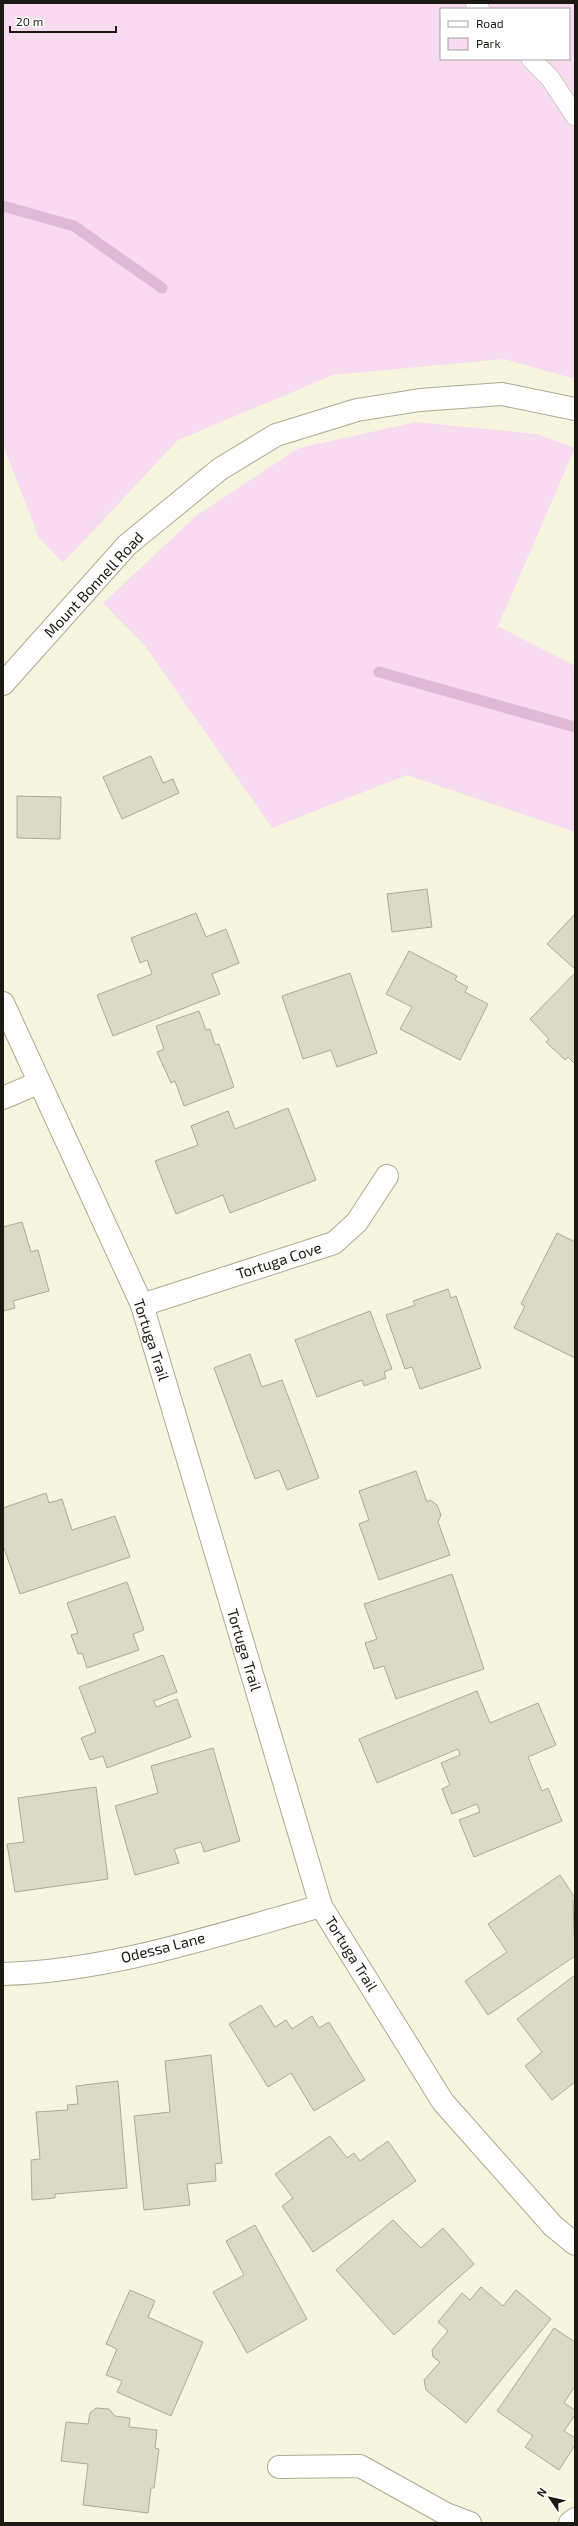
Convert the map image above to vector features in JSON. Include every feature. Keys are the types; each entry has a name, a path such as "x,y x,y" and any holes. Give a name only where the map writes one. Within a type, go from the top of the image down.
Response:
{"street":[{"name":"Mount Bonnell Road","path":"3,684 127,545 220,469 276,435 357,410 420,400 502,394 575,409"},
{"name":"Tortuga Trail","path":"3,1003 38,1083 142,1305 321,1906 443,2102 553,2226 575,2244"},
{"path":"3,1098 38,1083"},
{"name":"Tortuga Cove","path":"142,1305 334,1243 357,1222 387,1176"},
{"name":"Odessa Lane","path":"3,1974 36,1973 145,1954 321,1906"},
{"path":"279,2467 360,2466 446,2514 470,2523"},
{"path":"570,2523 575,2519"}],"lane":[{"path":"532,60 550,78 575,116"}],"green space":[{"path":"3,3 575,3 575,379 504,359 333,375 178,440 63,563 39,538 3,445"},
{"path":"416,422 537,434 575,448 498,626 575,666 575,832 407,775 272,828 145,646 103,603 197,515 299,448"}],"building":[{"path":"151,756 163,783 173,779 179,793 122,819 103,777"},
{"path":"17,796 61,797 60,839 17,838"},
{"path":"427,889 432,927 392,932 387,894"},
{"path":"196,913 206,937 226,929 239,963 212,974 220,994 113,1036 97,995 152,974 147,960 140,963 131,938"},
{"path":"574,915 575,916 575,969 547,944"},
{"path":"409,951 457,976 455,980 468,987 465,992 488,1004 460,1060 400,1029 412,1007 386,994"},
{"path":"350,973 377,1053 337,1067 331,1050 303,1059 282,996"},
{"path":"575,973 575,1064 568,1057 565,1060 546,1042 549,1039 530,1019"},
{"path":"199,1011 206,1030 210,1029 215,1045 219,1044 234,1087 184,1106 175,1081 171,1083 157,1052 164,1049 156,1026"},
{"path":"288,1108 316,1180 230,1213 223,1195 176,1214 155,1161 198,1145 191,1126 228,1111 235,1129"},
{"path":"22,1222 31,1252 38,1250 49,1291 13,1301 15,1308 3,1311 3,1227"},
{"path":"557,1233 575,1242 575,1358 514,1328 525,1306 521,1304"},
{"path":"448,1289 451,1298 456,1296 481,1368 420,1389 412,1367 405,1369 386,1315 415,1305 413,1301"},
{"path":"370,1311 392,1369 384,1372 386,1378 364,1386 362,1380 317,1397 295,1340"},
{"path":"250,1354 262,1387 282,1380 319,1478 287,1490 279,1470 255,1479 214,1368"},
{"path":"416,1471 427,1502 430,1500 437,1505 441,1515 438,1522 450,1555 379,1580 359,1524 369,1520 359,1491"},
{"path":"46,1493 49,1503 62,1499 72,1530 115,1516 130,1557 20,1594 3,1545 3,1508"},
{"path":"452,1574 484,1669 396,1699 384,1666 374,1669 365,1643 377,1639 364,1604"},
{"path":"127,1582 144,1630 133,1634 139,1650 87,1668 82,1653 78,1654 71,1635 78,1633 67,1603"},
{"path":"163,1655 177,1692 154,1701 156,1707 177,1699 191,1737 107,1768 103,1756 90,1760 81,1738 96,1732 79,1687"},
{"path":"477,1691 490,1723 538,1703 556,1745 528,1757 542,1791 548,1788 562,1821 474,1857 459,1820 480,1812 477,1804 452,1814 442,1789 450,1785 441,1763 460,1755 458,1749 377,1783 359,1739"},
{"path":"213,1748 240,1841 204,1852 201,1842 174,1849 179,1863 135,1875 115,1806 158,1793 151,1766"},
{"path":"96,1787 108,1879 15,1892 7,1844 24,1842 18,1798"},
{"path":"560,1875 575,1898 573,1902 575,1956 488,2015 465,1981 507,1952 488,1924"},
{"path":"575,1975 575,2082 552,2100 525,2066 542,2052 517,2019"},
{"path":"261,2005 275,2027 286,2020 292,2029 312,2016 319,2028 329,2022 365,2080 314,2111 291,2073 268,2087 229,2024"},
{"path":"211,2055 222,2163 215,2164 216,2181 187,2184 190,2205 144,2210 134,2116 170,2112 165,2061"},
{"path":"118,2081 127,2188 55,2194 55,2198 32,2200 31,2160 40,2159 36,2112 68,2110 67,2105 78,2104 76,2086"},
{"path":"330,2136 347,2158 354,2153 360,2161 388,2141 416,2181 313,2252 282,2206 293,2198 275,2174"},
{"path":"393,2220 421,2248 443,2228 474,2264 394,2335 336,2270"},
{"path":"255,2225 307,2319 247,2353 213,2292 244,2275 226,2241"},
{"path":"481,2287 503,2306 516,2290 551,2319 466,2423 426,2390 424,2380 440,2362 433,2357 432,2350 448,2331 438,2322 462,2293 470,2300"},
{"path":"130,2290 155,2301 148,2317 203,2342 171,2416 117,2392 122,2381 106,2375 117,2349 106,2344"},
{"path":"554,2328 575,2342 575,2386 564,2403 575,2410 575,2415 564,2431 575,2438 575,2445 559,2470 525,2447 533,2436 497,2411"},
{"path":"96,2408 109,2409 115,2416 130,2418 129,2427 157,2430 155,2448 159,2449 154,2488 151,2488 148,2513 83,2505 88,2464 61,2461 66,2422 88,2424 90,2413"}],"waterway":[{"path":"3,206 74,226 162,288"},
{"path":"379,672 575,727"}]}
